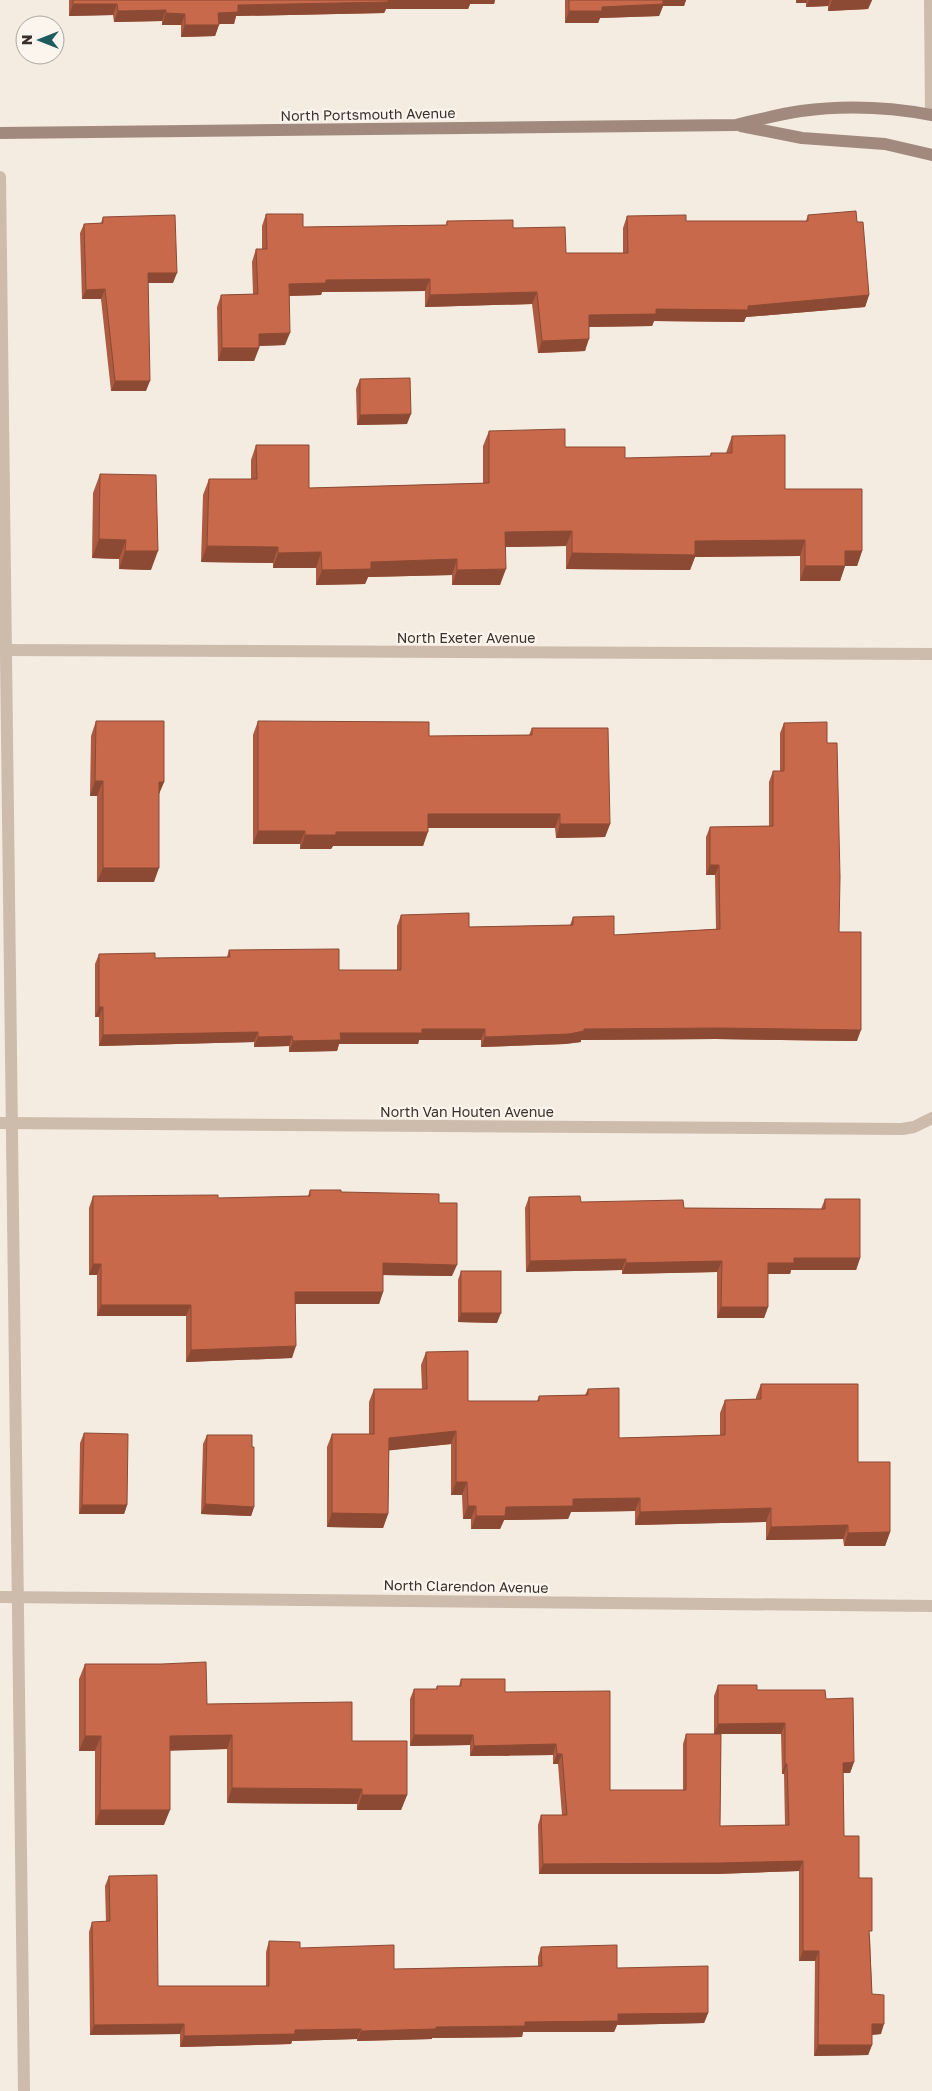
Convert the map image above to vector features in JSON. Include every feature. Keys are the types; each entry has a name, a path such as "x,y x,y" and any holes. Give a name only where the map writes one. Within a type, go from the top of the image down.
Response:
{"street":[{"path":"930,0 932,114"},
{"name":"North Portsmouth Avenue","path":"0,133 736,125 800,111 856,107 885,108 932,114"},
{"name":"North Portsmouth Avenue","path":"736,125 802,138 885,144 932,156"},
{"path":"0,177 6,1123 18,1597 24,2091"},
{"name":"North Exeter Avenue","path":"3,650 932,654"},
{"name":"North Van Houten Avenue","path":"6,1123 902,1129 914,1127 932,1118"},
{"name":"North Clarendon Avenue","path":"0,1596 932,1606"}],"building":[{"path":"73,0 388,0 388,2 238,5 238,12 218,13 219,25 185,25 185,14 166,13 166,10 118,11 117,4 73,4"},
{"path":"569,0 663,0 663,4 602,7 602,11 569,11"},
{"path":"856,211 857,222 863,222 869,295 748,306 748,310 656,309 656,314 589,315 589,339 542,341 537,292 430,295 430,279 326,280 326,283 289,284 290,333 259,334 259,348 222,348 221,295 258,294 256,249 267,249 266,214 303,214 303,227 447,225 447,221 513,220 513,228 565,227 566,253 628,253 627,216 686,215 686,221 808,221 808,215"},
{"path":"175,215 177,273 148,273 150,381 115,381 105,289 86,290 84,224 103,223 103,217"},
{"path":"410,378 411,414 360,415 360,379"},
{"path":"565,429 565,447 625,447 625,458 711,456 711,453 732,453 732,436 785,435 785,489 862,489 862,551 845,551 845,566 805,566 805,540 695,541 695,555 572,553 572,531 505,532 506,569 457,570 457,559 371,562 371,569 322,570 321,552 278,553 278,547 207,546 209,479 257,479 256,445 309,445 309,488 489,483 489,431"},
{"path":"100,474 156,475 158,551 125,551 126,540 99,539"},
{"path":"96,721 164,721 164,782 159,782 159,868 103,868 103,781 95,781"},
{"path":"258,721 429,722 429,736 532,735 532,728 608,728 610,824 560,824 560,814 428,814 428,832 336,832 336,835 305,835 305,831 258,831"},
{"path":"827,722 827,743 837,743 840,877 839,932 861,932 861,1030 584,1029 584,1031 569,1034 485,1037 485,1029 422,1029 422,1033 340,1033 341,1040 293,1041 292,1036 258,1037 258,1032 103,1035 103,1007 99,1007 99,954 155,953 155,958 230,957 229,950 339,949 339,970 401,970 401,915 469,913 469,927 573,925 573,917 614,916 614,935 720,929 719,865 710,865 710,827 773,826 773,771 784,771 784,723"},
{"path":"310,1190 439,1194 439,1203 457,1203 457,1265 383,1263 383,1292 295,1292 296,1346 191,1350 191,1305 101,1305 101,1264 93,1264 93,1196 218,1195 218,1198 310,1196"},
{"path":"580,1196 581,1202 683,1200 684,1208 825,1209 825,1199 860,1199 860,1258 794,1258 794,1263 768,1263 768,1307 721,1307 722,1261 626,1263 626,1259 530,1261 529,1197"},
{"path":"461,1271 501,1271 501,1313 461,1313"},
{"path":"468,1351 468,1401 539,1401 539,1396 588,1395 588,1389 619,1388 619,1438 725,1435 725,1400 761,1399 761,1384 858,1384 858,1462 890,1462 890,1532 848,1533 848,1525 771,1527 771,1508 640,1512 640,1498 573,1499 573,1506 506,1507 505,1516 476,1516 476,1506 468,1506 467,1482 456,1482 456,1431 389,1438 388,1514 332,1513 332,1434 374,1434 374,1389 427,1389 426,1352"},
{"path":"84,1433 128,1434 127,1505 82,1505"},
{"path":"207,1435 252,1435 252,1447 254,1447 254,1507 205,1504"},
{"path":"206,1662 207,1704 352,1702 352,1741 407,1741 407,1795 362,1795 362,1789 232,1788 232,1735 170,1736 170,1810 100,1810 101,1736 85,1736 85,1664"},
{"path":"461,1679 505,1679 505,1692 610,1691 610,1790 686,1790 686,1734 721,1734 720,1826 789,1825 787,1764 785,1764 785,1723 718,1724 718,1685 757,1685 757,1690 825,1690 826,1699 853,1698 854,1762 843,1763 844,1836 859,1836 859,1878 872,1878 872,1931 869,1931 872,1994 884,1995 884,2024 872,2024 872,2045 818,2045 819,1951 803,1951 803,1861 543,1864 541,1815 567,1815 562,1754 557,1754 556,1744 474,1746 473,1735 414,1735 414,1689 437,1689 437,1686 461,1686"},
{"path":"157,1875 158,1986 269,1986 269,1941 300,1942 300,1948 394,1945 394,1969 542,1966 541,1947 617,1945 617,1968 708,1966 708,2013 618,2014 618,2021 525,2022 525,2026 436,2027 436,2029 361,2031 361,2029 295,2030 295,2034 184,2036 184,2024 94,2025 92,1922 110,1921 109,1876"}]}
